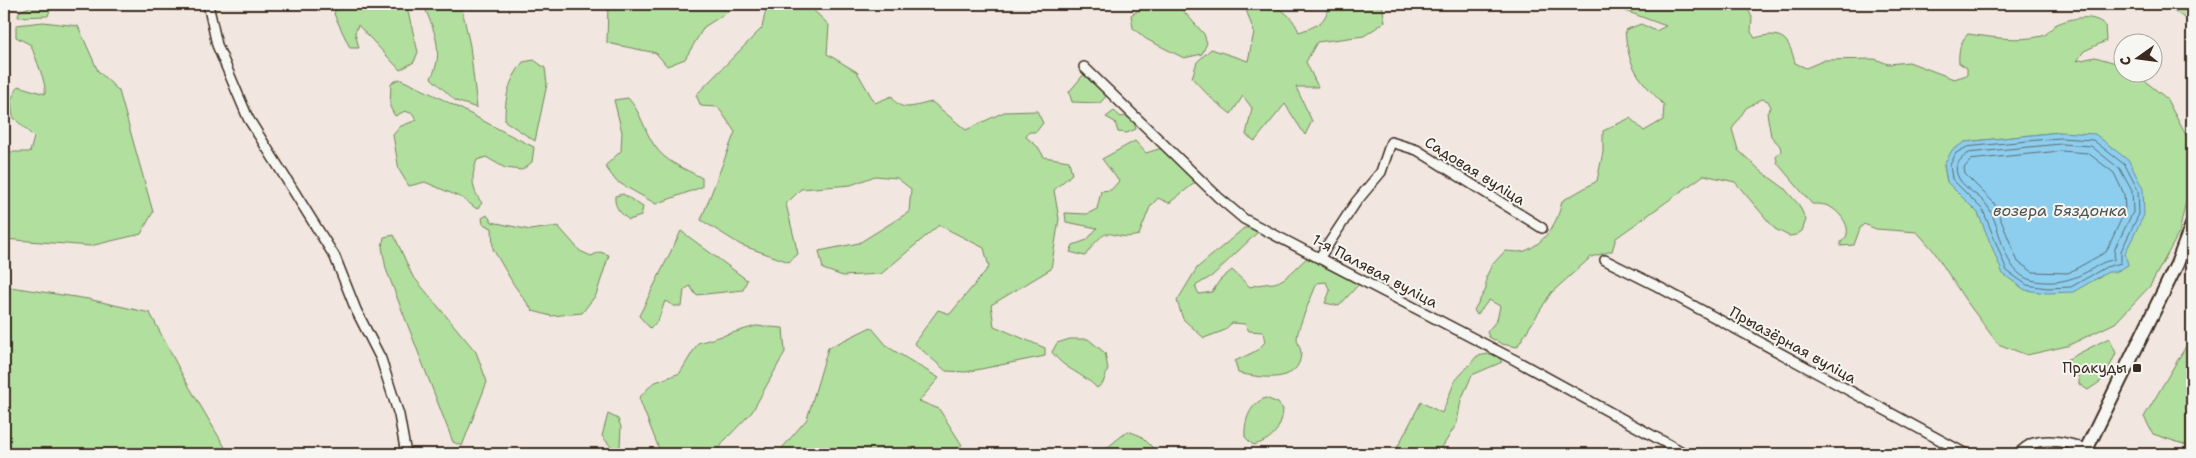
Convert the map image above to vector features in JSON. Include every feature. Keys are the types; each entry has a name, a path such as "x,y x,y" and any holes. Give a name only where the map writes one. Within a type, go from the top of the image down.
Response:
{"main road":[{"path":"2085,452 2177,264 2192,225"}],"street":[{"path":"208,4 217,45 248,118 335,257 356,310 381,359 399,415 406,454"},
{"name":"1-я Палявая вуліца","path":"1084,67 1218,197 1244,218 1686,454"},
{"name":"Садовая вуліца","path":"1320,257 1356,202 1381,172 1392,142 1417,150 1542,228"},
{"name":"Прыазёрная вуліца","path":"1605,260 1657,286 1966,454"},
{"path":"2017,454 2033,443 2052,441 2074,444 2085,452"}],"green space":[{"path":"337,4 406,4 418,52 414,62 400,70 358,25 355,33 359,48 350,48 334,14"},
{"path":"423,4 461,4 470,46 477,108 456,101 431,78 435,69 438,50 434,32"},
{"path":"608,4 740,4 704,27 685,59 667,66 656,53 607,43"},
{"path":"767,4 807,4 829,25 827,54 857,72 875,103 892,96 895,102 904,107 932,102 966,130 1004,112 1037,111 1043,123 1036,132 1029,132 1026,137 1038,147 1044,157 1069,161 1072,174 1054,190 1059,219 1051,269 991,305 994,326 1045,348 1045,356 966,372 946,371 914,343 938,310 950,314 989,267 984,248 939,225 881,274 843,276 823,269 819,251 859,243 909,212 911,189 897,178 875,176 851,185 801,189 786,204 798,254 789,262 741,245 701,220 735,132 718,107 701,106 696,95 762,28"},
{"path":"1149,4 1177,4 1204,34 1207,43 1202,54 1184,58 1146,39 1133,28 1131,15"},
{"path":"1244,4 1277,8 1295,23 1299,32 1315,26 1323,20 1328,11 1329,4 1382,4 1385,22 1364,36 1317,42 1306,62 1318,87 1296,87 1312,121 1305,135 1285,104 1255,141 1246,135 1252,108 1243,96 1231,114 1211,98 1192,78 1197,62 1211,49 1248,61 1254,32"},
{"path":"1617,4 1745,4 1752,17 1751,32 1755,38 1772,35 1783,38 1790,47 1795,63 1806,68 1825,60 1875,59 1888,64 1909,62 1954,79 1967,75 1967,68 1959,63 1959,55 1961,44 1968,34 2024,39 2044,35 2055,25 2075,19 2088,18 2100,21 2105,25 2106,41 2084,51 2077,61 2095,57 2114,62 2114,82 2146,82 2166,98 2188,139 2190,183 2179,233 2150,286 2115,323 2067,346 2027,355 1998,344 1964,298 1933,250 1917,232 1876,229 1864,224 1860,228 1854,245 1841,246 1841,242 1847,234 1847,229 1840,215 1827,206 1812,204 1778,164 1776,157 1781,151 1780,146 1771,136 1767,113 1771,107 1768,101 1762,99 1746,108 1732,129 1738,150 1761,171 1784,188 1799,205 1806,220 1802,231 1796,235 1789,236 1775,229 1735,182 1704,175 1616,238 1612,251 1591,257 1551,293 1517,347 1502,344 1489,337 1487,332 1497,320 1500,306 1489,300 1477,315 1474,310 1486,289 1486,277 1492,265 1505,251 1525,251 1539,242 1554,224 1562,201 1597,181 1603,152 1603,131 1630,118 1644,131 1663,120 1664,105 1641,80 1632,64 1625,30 1641,24 1656,31 1666,26 1623,10","holes":["2060,132 2132,236 2116,272 2108,271 2098,279 1987,233 1978,213 1947,182 1944,165 1965,142"]},
{"path":"2160,4 2190,4 2191,22 2164,5"},
{"path":"33,5 45,6 50,10 48,16 18,17 19,12"},
{"path":"43,22 78,26 98,71 119,91 153,212 141,234 90,246 4,239 4,152 30,152 34,137 13,117 11,100 18,86 45,94 43,77 31,45 16,37 16,25"},
{"path":"534,60 545,68 547,84 535,141 505,121 507,97 514,76 523,62"},
{"path":"1085,73 1107,95 1100,103 1072,102 1069,92"},
{"path":"399,79 534,147 532,162 522,170 505,168 486,157 477,160 473,182 478,198 482,203 477,209 462,198 425,182 409,186 399,170 393,135 401,126 417,120 413,114 405,111 395,116 390,107 391,83"},
{"path":"628,98 636,109 654,145 676,165 702,178 702,187 656,204 616,181 605,166 621,151 622,132 614,100"},
{"path":"1114,111 1121,117 1126,116 1134,121 1136,129 1127,133 1118,132 1115,122 1106,117"},
{"path":"1135,141 1146,153 1162,148 1196,182 1169,203 1158,198 1150,207 1139,235 1129,237 1106,234 1100,237 1085,256 1070,252 1073,245 1087,240 1097,228 1066,222 1065,213 1087,214 1097,209 1101,191 1111,190 1119,181 1102,159"},
{"path":"623,194 643,207 641,216 629,220 620,212 615,196"},
{"path":"487,215 492,222 530,230 558,226 580,251 591,256 600,252 609,255 596,295 582,313 551,316 533,311 514,285 493,249 492,228 483,224 482,218"},
{"path":"1244,228 1254,228 1258,232 1212,276 1195,286 1199,294 1212,292 1220,280 1232,270 1250,287 1278,282 1307,258 1359,284 1339,306 1325,303 1330,291 1326,282 1317,283 1298,333 1297,340 1301,353 1299,363 1293,371 1286,375 1266,377 1238,373 1235,361 1258,350 1265,342 1263,332 1249,331 1245,324 1232,323 1223,331 1204,338 1183,319 1177,301 1197,268"},
{"path":"681,231 747,280 743,290 696,295 690,286 684,290 682,306 674,306 665,301 658,321 650,328 639,316"},
{"path":"394,235 412,275 476,352 487,382 462,446 453,442 386,269 382,247 384,237"},
{"path":"4,286 88,299 150,313 184,378 229,454 4,454"},
{"path":"756,326 783,328 785,352 752,412 724,441 716,454 661,454 639,398 653,383 680,373 698,343"},
{"path":"871,327 888,347 939,378 919,401 939,409 962,445 949,454 777,454 807,419 828,348"},
{"path":"2192,336 2192,447 2153,434 2144,417"},
{"path":"2109,338 2116,353 2104,379 2088,390 2079,384 2079,377 2067,368 2066,360"},
{"path":"1070,339 1088,339 1105,353 1108,369 1103,383 1097,388 1086,378 1062,363 1052,352 1057,343"},
{"path":"1495,353 1502,362 1472,375 1461,400 1457,423 1438,454 1394,454 1421,402 1442,413 1455,381 1477,356"},
{"path":"1266,398 1278,403 1283,409 1281,422 1271,437 1253,445 1245,437 1247,419 1252,408 1260,400"},
{"path":"608,414 618,419 621,427 620,447 612,448 602,436"},
{"path":"1128,431 1141,436 1159,454 1099,454"}],"water":[{"name":"возера Бяздонка","path":"2060,132 2095,134 2129,161 2143,189 2144,215 2125,253 2128,265 2116,272 2108,272 2073,292 2047,293 2025,290 2003,274 1978,213 1947,182 1944,165 1952,150 1965,142"}],"place":[{"name":"Пракуды","path":"2137,368"}]}
